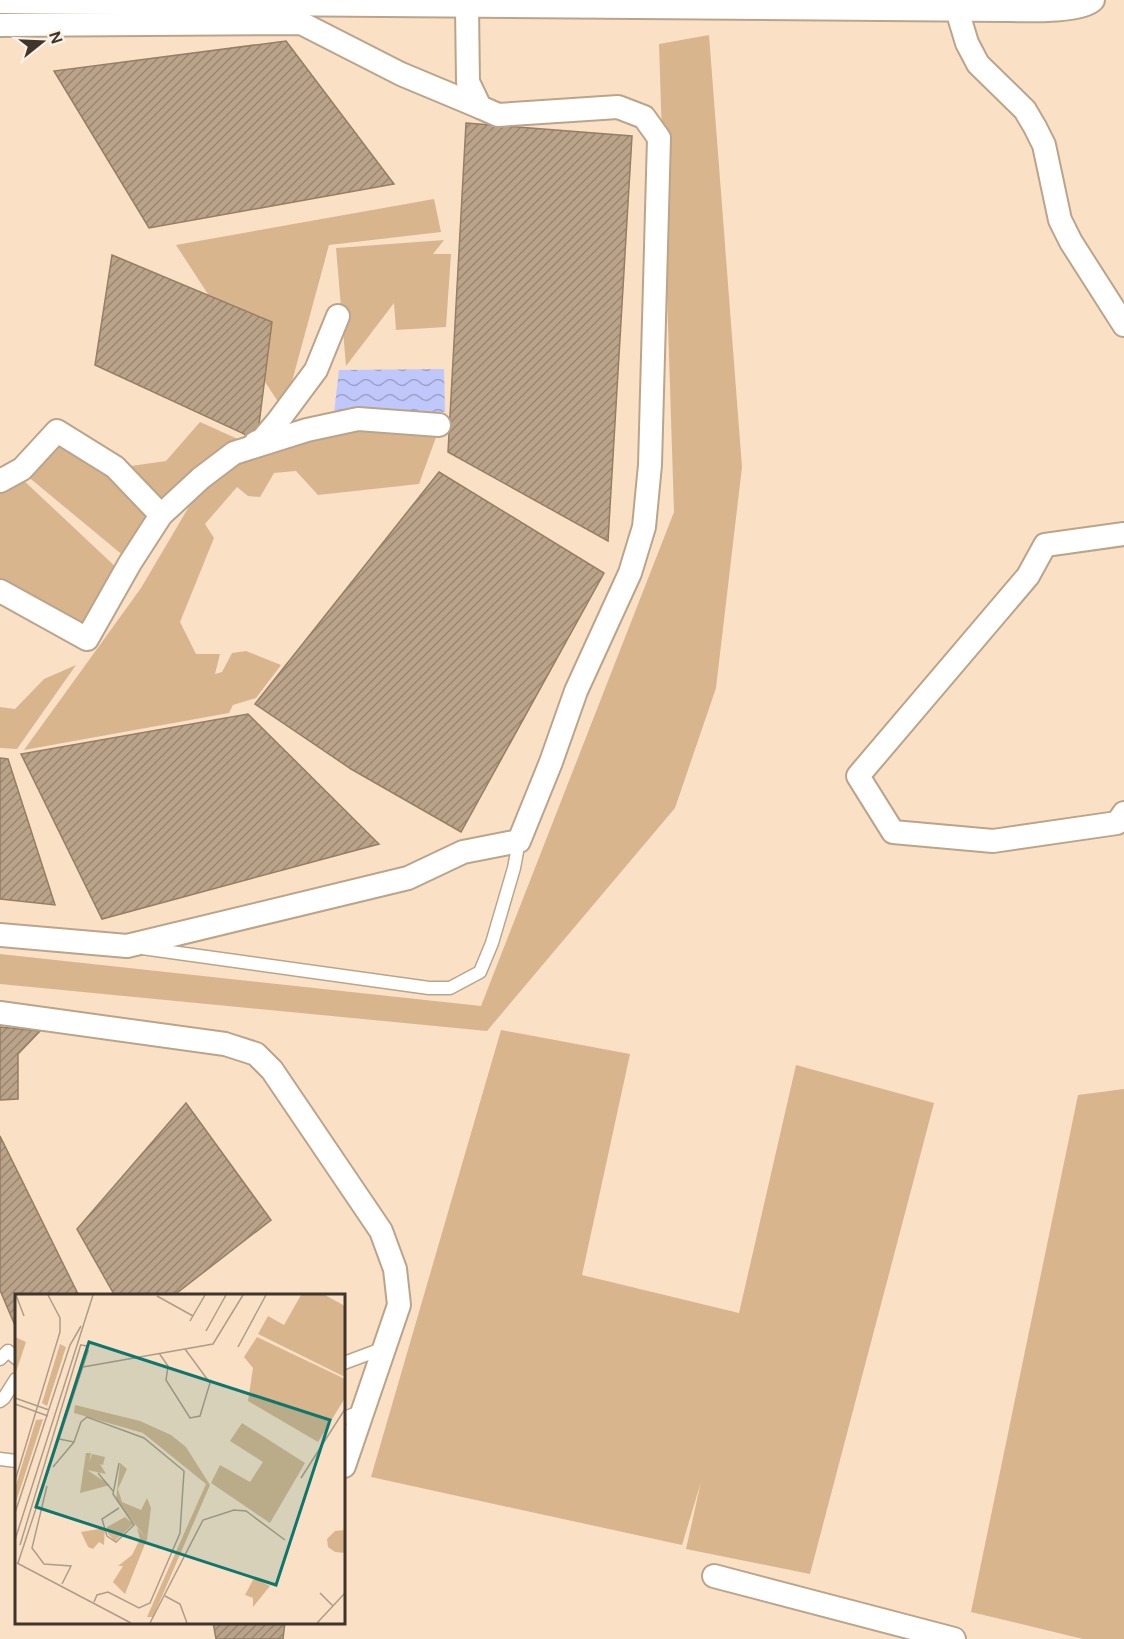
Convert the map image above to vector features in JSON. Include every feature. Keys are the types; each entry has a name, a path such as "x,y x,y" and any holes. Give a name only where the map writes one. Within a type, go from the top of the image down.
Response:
{"street":[{"path":"0,3 957,10 1070,8 1089,4 1093,0"},
{"path":"467,7 468,81 480,107"},
{"path":"957,10 967,43 978,64 1024,110 1035,127 1044,145 1060,220 1071,242 1124,325"},
{"path":"0,25 302,22 401,74 498,115 618,107 644,117 659,138 650,465 644,527 630,573 576,691 551,762 519,841 463,852 408,878 127,946 0,935"},
{"path":"0,591 87,639 130,563 161,515 201,478 234,453 262,440 316,370 338,316"},
{"path":"234,453 307,430 358,419 439,425"},
{"path":"0,481 22,468 57,431 115,467 161,515"},
{"path":"1124,534 1045,545 1028,576 858,776 893,832 993,841 1117,823 1124,813"},
{"path":"0,1013 225,1044 256,1054 272,1070 381,1231 395,1269 399,1305 384,1348 353,1415 345,1460"},
{"path":"714,1576 954,1639"}],"lane":[{"path":"127,946 429,988 450,988 480,972 492,943 514,868 519,841"},
{"path":"345,1363 384,1348"},
{"path":"0,1359 8,1351 15,1357"},
{"path":"0,1401 15,1381"},
{"path":"0,1459 15,1461"}],"shaded area":[{"path":"709,35 742,467 716,688 675,808 487,1031 0,984 0,954 481,1006 674,512 659,44"},
{"path":"434,199 441,232 329,245 284,411 176,245"},
{"path":"444,240 433,254 451,254 446,327 396,330 394,303 346,366 336,248"},
{"path":"200,422 240,440 158,505 124,467 166,461"},
{"path":"364,426 439,429 419,484 318,495 296,471 274,473 260,497 248,496 237,487 205,524 214,538 180,622 196,654 220,654 215,674 222,672 232,653 246,651 281,665 256,698 233,705 229,713 24,750 141,588 204,481 253,455"},
{"path":"58,437 105,467 150,523 125,557 26,475"},
{"path":"20,477 120,571 88,635 0,585 0,486"},
{"path":"76,665 17,749 0,748 0,707 15,709 44,679"},
{"path":"501,1030 630,1054 582,1275 739,1313 796,1065 934,1103 810,1574 686,1549 701,1482 682,1545 371,1477"},
{"path":"1124,1089 1124,1639 1083,1639 971,1612 1078,1095"}],"water":[{"path":"444,369 445,412 334,413 339,370"}],"building":[{"path":"286,41 394,184 149,228 54,71"},
{"path":"466,123 632,136 608,541 448,452"},
{"path":"112,255 272,322 257,440 95,365"},
{"path":"439,472 604,573 461,832 351,769 255,704"},
{"path":"248,714 379,844 102,919 21,754"},
{"path":"0,758 8,759 55,905 0,899"},
{"path":"0,1027 40,1031 18,1054 18,1099 0,1100"},
{"path":"186,1103 271,1220 176,1294 114,1294 77,1229"},
{"path":"0,1136 78,1294 15,1294 15,1326 0,1290"},
{"path":"213,1624 285,1624 283,1639 216,1639"}]}
